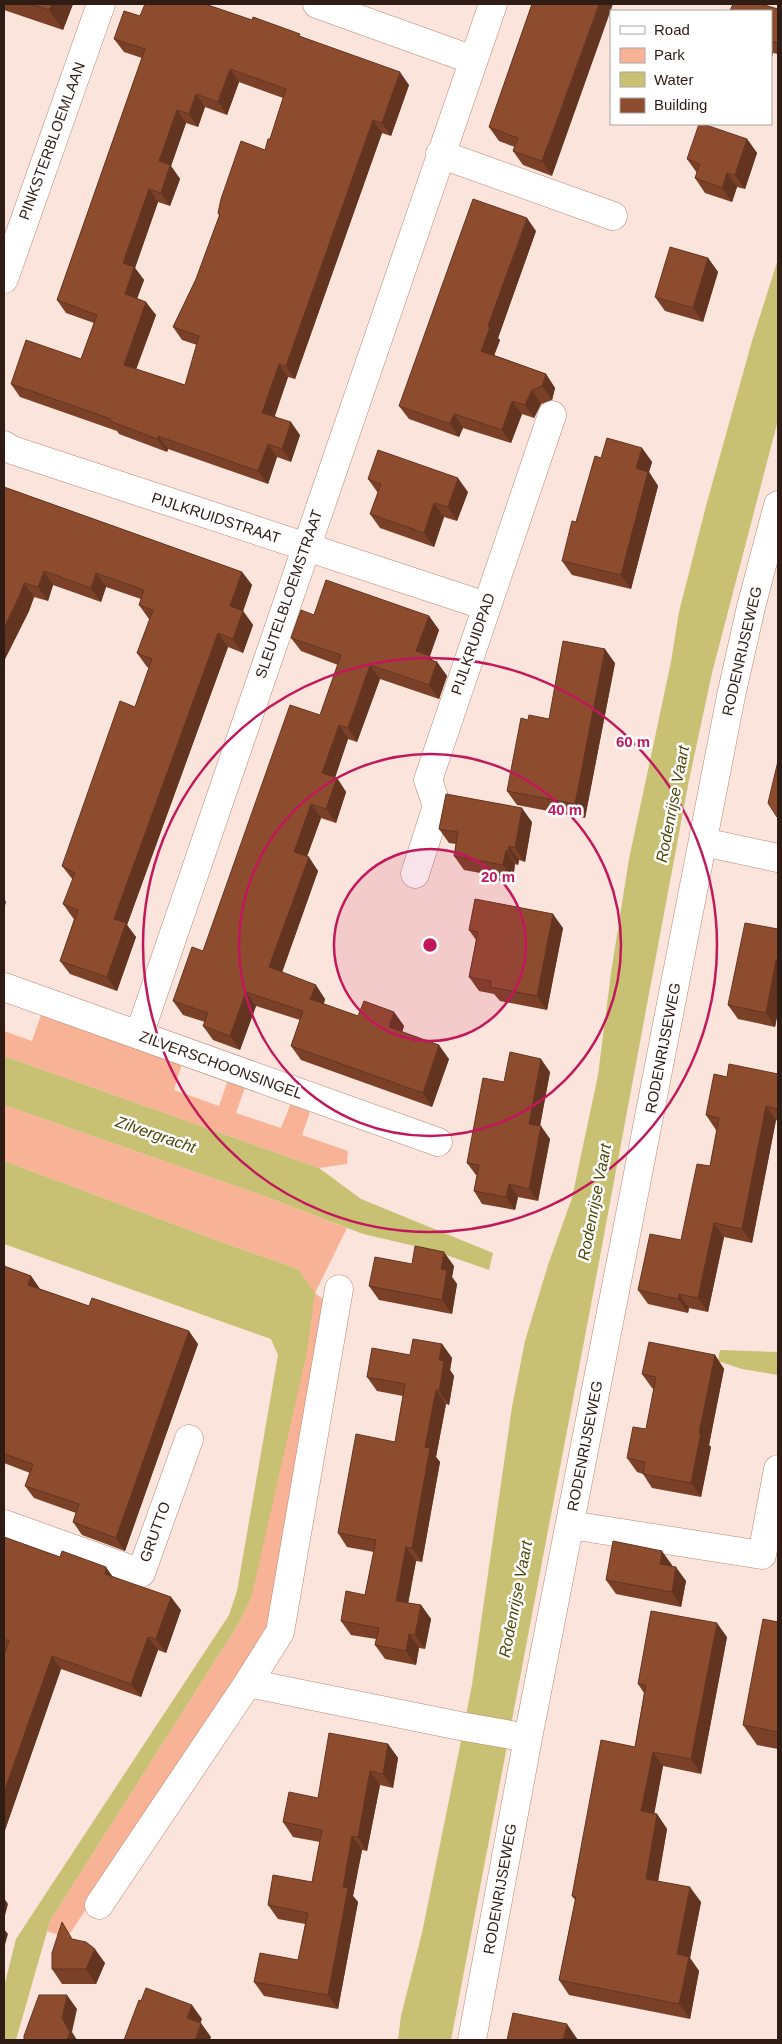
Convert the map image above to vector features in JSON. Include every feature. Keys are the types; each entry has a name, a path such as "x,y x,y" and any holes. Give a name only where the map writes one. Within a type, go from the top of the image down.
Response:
{"street":[{"name":"PINKSTERBLOEMLAAN","path":"4,279 101,4"},
{"path":"317,4 473,60"},
{"name":"SLEUTELBLOEMSTRAAT","path":"139,1035 493,4"},
{"path":"440,154 613,216"},
{"name":"PIJLKRUIDPAD","path":"415,874 437,806 428,780 552,415"},
{"name":"PIJLKRUIDSTRAAT","path":"4,446 305,548 486,606"},
{"name":"RODENRIJSEWEG","path":"472,2040 520,1736 570,1525 731,696 769,576 778,505"},
{"path":"703,842 778,858"},
{"name":"ZILVERSCHOONSINGEL","path":"4,987 438,1142"},
{"path":"99,1905 248,1683 280,1632 340,1289"},
{"name":"GRUTTO","path":"4,1524 141,1573 189,1439"},
{"name":"RODENRIJSEWEG","path":"570,1525 762,1556 778,1469"},
{"path":"248,1683 460,1726 520,1736"}],"green space":[{"path":"41,1015 182,1064 174,1090 219,1106 228,1080 245,1087 236,1113 281,1128 291,1103 311,1109 302,1135 348,1151 347,1164 319,1168 4,1056 4,1031 32,1041"},
{"path":"4,1105 267,1197 347,1228 315,1293 330,1305 271,1628 67,1938 47,1931 50,1921 239,1623 251,1599 298,1269 4,1161"}],"water":[{"name":"Rodenrijse Vaart","path":"778,259 778,420 712,673 688,785 451,2040 398,2040 401,2016 422,1933 472,1685 512,1407 525,1341 548,1265 572,1198 598,1075 611,973 629,859 671,662 679,612 706,506 752,341"},
{"name":"Zilvergracht","path":"4,1056 319,1168 361,1199 493,1253 489,1270 432,1250 363,1234 267,1197 4,1105"},
{"path":"4,1161 298,1269 315,1293 307,1352 251,1599 239,1623 50,1921 16,2040 4,2040 4,1987 16,1939 229,1615 237,1591 278,1355 271,1339 4,1244"},
{"path":"720,1350 778,1352 778,1375 742,1369 718,1361"}],"building":[{"path":"30,4 52,4 49,10"},
{"path":"145,4 205,4 252,20 253,17 300,34 299,36 400,72 382,123 373,120 286,366 279,364 262,413 291,422 282,449 268,444 258,471 158,436 157,439 110,421 111,419 11,384 26,340 81,359 97,315 57,300 145,49 114,39 124,11 140,16","holes":["230,69 286,89 265,150 241,141 221,199 218,213 220,214 196,279 173,327 199,336 185,385 124,365 146,302 125,294 134,267 123,263 149,189 161,193 170,165 159,161 177,110 189,114 196,94 218,102"]},
{"path":"532,4 599,4 542,161 513,151 518,138 489,127"},
{"path":"733,4 761,4 778,9 778,43 772,41 772,10 730,10"},
{"path":"699,125 706,125 747,139 735,175 727,173 722,188 695,178 700,164 687,159"},
{"path":"473,199 527,218 488,326 490,327 481,351 546,374 542,386 532,390 525,405 512,401 502,430 454,414 450,424 399,406"},
{"path":"670,247 708,258 693,308 655,297"},
{"path":"607,438 642,448 636,468 648,472 621,575 562,561 572,521 576,522 595,456 601,458"},
{"path":"378,450 458,478 448,507 434,503 424,533 370,514 381,484 368,479"},
{"path":"4,487 242,572 230,606 243,611 233,639 218,633 114,919 126,923 107,977 60,961 78,910 63,904 75,873 62,866 120,701 135,707 152,659 137,653 153,610 139,605 144,590 96,573 91,588 44,571 38,587 24,583 4,628"},
{"path":"326,580 429,616 416,651 430,656 428,659 437,662 429,685 370,665 348,728 339,725 322,773 337,778 326,809 311,804 294,852 309,857 269,967 316,985 310,999 358,1016 364,1001 394,1012 389,1027 439,1045 423,1093 291,1046 303,1011 246,992 230,1036 203,1026 208,1013 173,1001 192,947 203,951 290,705 320,715 341,655 291,638 301,610 314,615"},
{"path":"563,641 605,649 575,804 507,791 521,718 528,720 529,715 549,719"},
{"path":"778,761 778,817 777,817 768,803"},
{"path":"446,794 522,808 515,848 509,846 508,851 506,850 503,865 454,856 458,832 439,829"},
{"path":"475,899 553,914 537,996 490,987 491,981 469,977 478,932 469,930"},
{"path":"745,923 778,929 778,960 776,960 766,1013 728,1005"},
{"path":"510,1052 541,1059 529,1124 541,1126 529,1189 509,1184 506,1197 474,1191 479,1165 467,1163 483,1078 504,1082"},
{"path":"729,1064 778,1074 778,1109 766,1106 742,1229 714,1223 698,1298 679,1294 678,1299 638,1290 650,1234 681,1240 697,1164 710,1166 719,1118 706,1115 714,1074 727,1077"},
{"path":"415,1246 444,1252 441,1269 447,1270 442,1300 369,1286 375,1257 412,1264"},
{"path":"4,1266 31,1276 28,1285 89,1306 92,1298 189,1331 116,1538 73,1522 79,1504 25,1486 33,1464 4,1454"},
{"path":"413,1339 442,1344 439,1360 444,1361 439,1391 436,1390 425,1447 430,1448 412,1548 406,1547 396,1601 421,1605 415,1635 409,1634 406,1651 375,1645 379,1628 341,1621 346,1591 365,1595 376,1540 338,1533 356,1434 395,1442 405,1384 367,1377 372,1348 410,1355"},
{"path":"649,1342 715,1355 691,1483 643,1474 645,1462 627,1458 633,1427 646,1429 656,1377 642,1374"},
{"path":"4,1537 60,1557 62,1551 106,1567 105,1574 171,1597 156,1639 148,1637 131,1684 52,1656 4,1792 4,1655 9,1641 4,1639"},
{"path":"613,1541 662,1551 660,1564 676,1567 672,1592 606,1580"},
{"path":"651,1611 717,1623 691,1759 653,1752 641,1811 657,1814 646,1879 690,1887 677,1954 689,1957 679,2004 559,1980 576,1897 572,1896 601,1740 635,1747 646,1685 638,1684"},
{"path":"763,1619 778,1622 778,1732 743,1725"},
{"path":"329,1733 388,1744 383,1774 370,1771 358,1837 352,1836 343,1887 348,1888 328,1995 254,1982 260,1953 298,1960 308,1913 268,1905 273,1875 312,1882 322,1830 283,1822 289,1792 318,1798"},
{"path":"62,1922 72,1939 86,1942 95,1949 86,1969 52,1969 52,1953"},
{"path":"146,1988 192,2005 187,2018 201,2023 195,2040 124,2040 139,2000 141,2001"},
{"path":"39,1995 67,1995 62,2018 70,2032 67,2040 24,2040"},
{"path":"513,2013 567,2024 563,2040 507,2040"}]}
